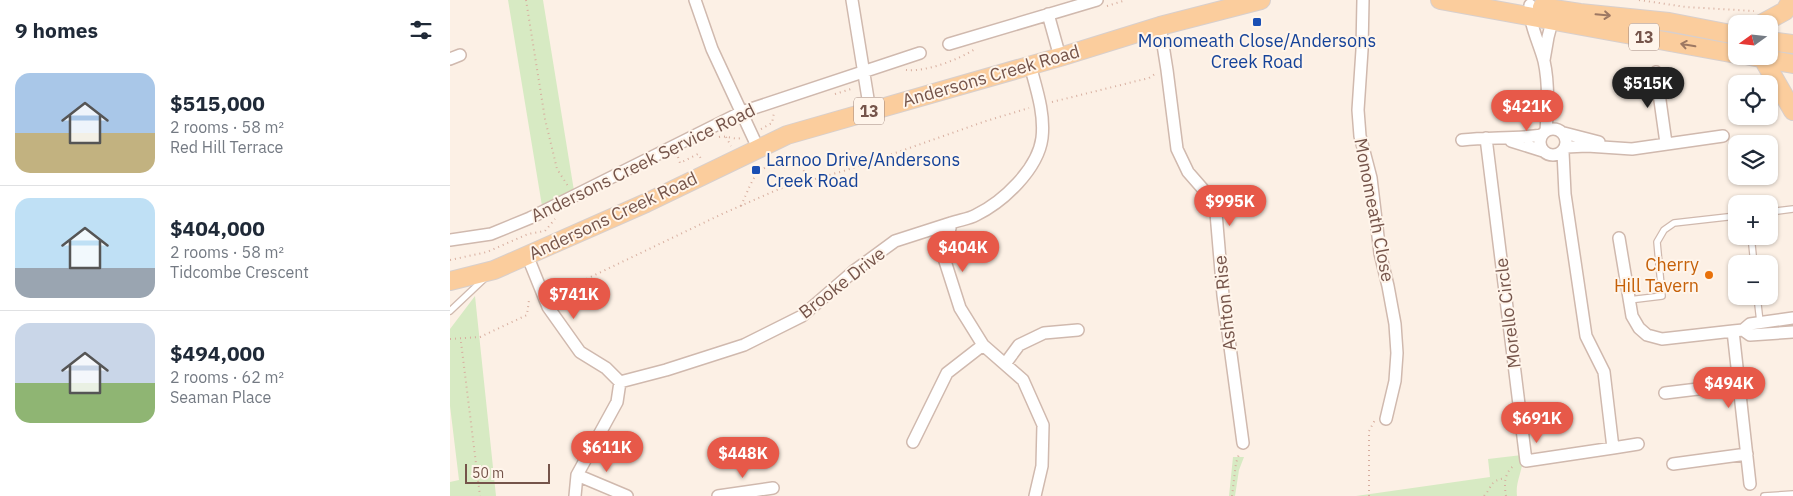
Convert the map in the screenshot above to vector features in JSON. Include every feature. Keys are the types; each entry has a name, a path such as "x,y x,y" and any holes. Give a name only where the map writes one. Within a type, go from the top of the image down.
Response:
{"main road":[{"name":"Andersons Creek Road","path":"450,280 494,270 646,202 787,135 1060,57 1160,26 1261,0"},
{"name":"13","path":"1440,0 1669,22 1728,33"},
{"name":"13","path":"1493,0 1728,52"},
{"path":"1772,15 1785,11 1791,0"},
{"path":"1778,42 1793,44"},
{"path":"1778,61 1793,64"},
{"path":"1761,65 1793,111"}],"street":[{"path":"695,0 712,48 758,148"},
{"path":"852,0 870,111"},
{"path":"949,44 1097,0"},
{"name":"Monomeath Close","path":"1363,0 1358,110 1360,136 1371,178 1380,253 1396,324 1397,353 1395,381 1383,418"},
{"path":"1542,10 1548,37 1544,62"},
{"path":"1542,10 1544,62 1552,132"},
{"path":"1048,14 1060,57"},
{"name":"Ashton Rise","path":"1160,26 1177,150 1188,172 1209,196 1216,213 1223,295 1243,443"},
{"name":"Andersons Creek Service Road","path":"450,240 491,234 530,218 742,112 920,53"},
{"name":"Brooke Drive","path":"620,382 666,370 744,345 802,316 854,270 895,241 976,216 1006,196 1032,166 1042,139 1041,110 1030,65"},
{"path":"1656,72 1666,143"},
{"path":"1552,132 1566,140 1564,150 1565,194 1586,336 1604,372 1613,448"},
{"path":"1552,132 1540,143 1556,164 1565,194"},
{"path":"1462,140 1502,138 1552,132 1599,142 1614,148"},
{"path":"1502,138 1556,155 1564,150 1587,146 1632,149 1723,136"},
{"name":"Morello Circle","path":"1486,138 1526,460"},
{"path":"950,223 944,258 960,308 982,345 1024,380 1043,425 1042,466 1035,496"},
{"path":"1619,238 1632,316 1638,328 1648,335 1662,339 1738,331 1750,324 1793,318"},
{"path":"527,255 548,307 580,352 606,368 620,382 617,402 577,475 575,496"},
{"path":"1005,364 1019,345 1044,333 1078,330"},
{"path":"1738,331 1750,335 1793,332"},
{"path":"1738,331 1739,384 1750,484"},
{"path":"912,442 947,373 982,345"},
{"path":"1665,393 1739,384"},
{"path":"1526,460 1638,444"},
{"path":"1673,464 1747,454"},
{"path":"577,475 627,496"},
{"path":"718,496 772,488"}],"lane":[{"path":"1778,211 1793,209"},
{"path":"1629,300 1662,296 1657,242 1664,230 1674,223 1728,217"},
{"path":"450,311 494,270"},
{"path":"1759,305 1761,334"},
{"path":"1764,496 1793,494"}],"path":[{"path":"526,0 547,127 557,169 575,196"},
{"path":"1639,0 1741,15"},
{"path":"1048,103 1149,78 1159,72"},
{"path":"544,296 576,284 778,190 847,170 1031,107"},
{"path":"726,137 732,146"},
{"path":"678,157 680,163 698,154 702,160 707,157"},
{"path":"741,206 755,175 762,168 780,161 788,159 796,163 813,180"},
{"path":"450,339 480,337 527,315 529,300"},
{"path":"461,342 480,496"},
{"path":"1369,496 1369,431 1383,418"},
{"path":"1232,496 1236,463 1243,443"},
{"path":"1506,496 1505,478 1510,468 1526,460"},
{"path":"1484,496 1491,484 1505,478"}],"green space":[{"path":"508,0 543,0 575,197 543,212"},
{"path":"475,296 496,496 450,496 450,482 459,480 450,406 450,329"},
{"path":"1522,455 1517,496 1356,496 1490,477 1488,459"},
{"path":"1233,457 1244,457 1239,470 1235,496 1229,496"}],"place":[{"name":"Monomeath Close/Andersons Creek Road","path":"1257,22"},
{"name":"Larnoo Drive/Andersons Creek Road","path":"756,170"},
{"name":"Cherry Hill Tavern","path":"1709,275"}]}
